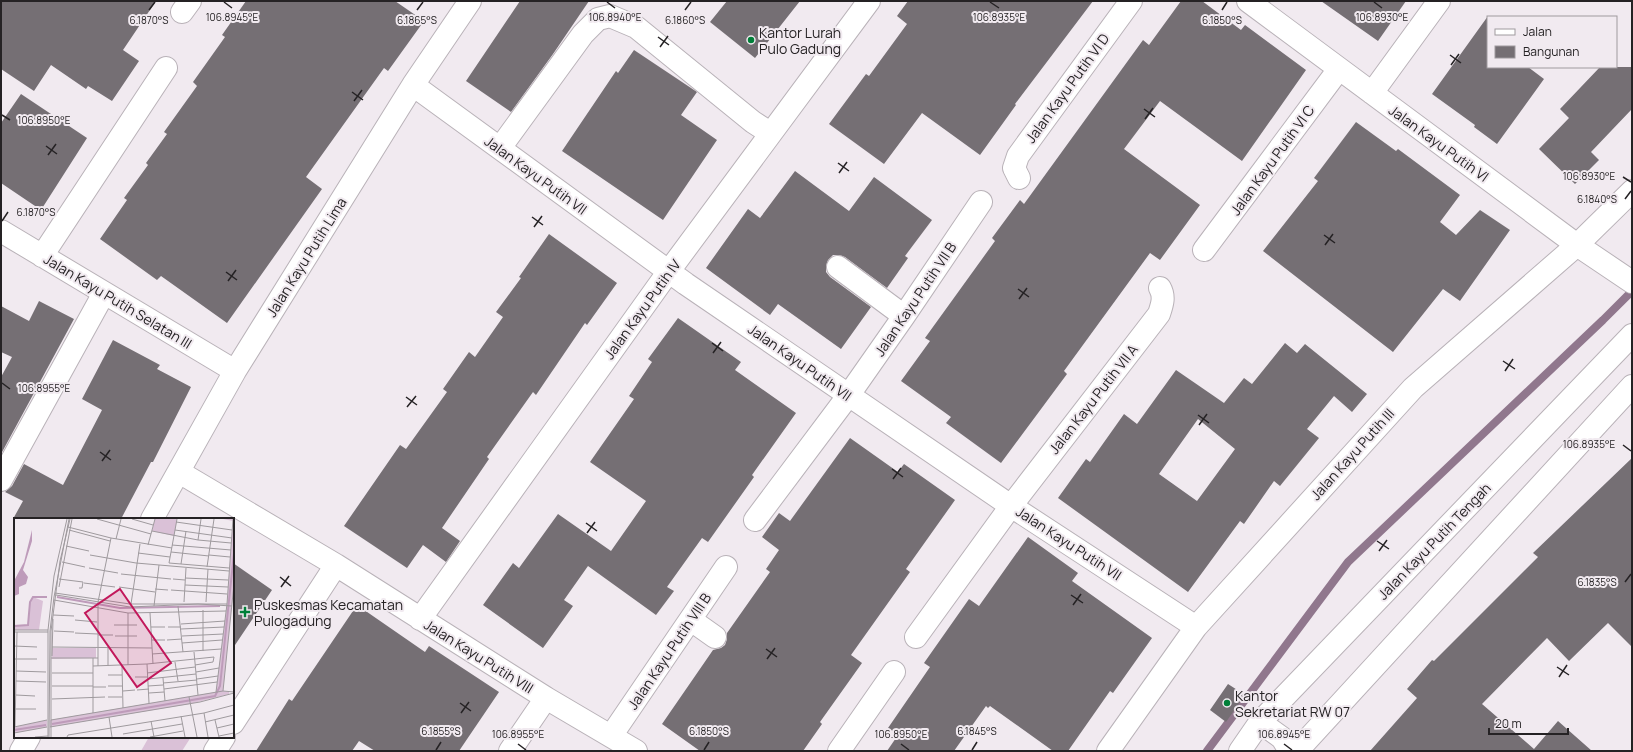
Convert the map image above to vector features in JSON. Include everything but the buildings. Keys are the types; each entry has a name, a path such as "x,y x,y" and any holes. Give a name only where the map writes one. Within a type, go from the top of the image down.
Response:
{"street":[{"name":"Jalan Kayu Putih Lima","path":"153,518 235,371 413,85 470,1"},
{"name":"Jalan Kayu Putih IV","path":"420,619 669,272 770,133 869,1"},
{"name":"Jalan Kayu Putih VI D","path":"1019,178 1014,168 1018,156 1130,1"},
{"name":"Jalan Kayu Putih VI","path":"1248,1 1584,250 1632,282"},
{"path":"1372,94 1439,1"},
{"path":"500,148 583,34 598,19 610,16 636,27 753,122 770,133"},
{"path":"42,256 166,68"},
{"name":"Jalan Kayu Putih VI C","path":"1204,250 1339,69"},
{"name":"Jalan Kayu Putih VII","path":"413,85 669,272 848,396 1196,627"},
{"name":"Jalan Kayu Putih III","path":"1108,751 1196,627 1413,388 1584,250 1632,191"},
{"name":"Jalan Kayu Putih VII B","path":"755,520 848,396 981,202"},
{"name":"Jalan Kayu Putih Selatan III","path":"2,233 235,371"},
{"path":"838,268 904,316"},
{"name":"Jalan Kayu Putih VII A","path":"916,637 1012,506 1158,314 1163,301 1163,294 1160,288"},
{"path":"1,480 104,293"},
{"name":"Jalan Kayu Putih Tengah","path":"1240,751 1256,728 1632,335"},
{"path":"1297,751 1632,386"},
{"name":"Jalan Kayu Putih VIII","path":"178,472 336,565 546,698 636,751"},
{"path":"234,721 336,565"},
{"name":"Jalan Kayu Putih VIII B","path":"611,736 726,567"},
{"path":"691,620 715,637"},
{"path":"839,751 894,672"},
{"path":"510,751 546,698"},
{"path":"1256,728 1274,749 1280,751"},
{"path":"1256,728 1282,738 1290,751"},
{"path":"21,751 28,738"},
{"path":"215,751 223,738"}],"shaded area":[{"path":"148,738 190,738 182,751 141,751"}],"waterway":[{"path":"1207,751 1348,562 1632,291"}],"place":[{"name":"Kantor Lurah Pulo Gadung","path":"751,40"},
{"name":"Puskesmas Kecamatan Pulogadung","path":"245,612"},
{"name":"Kantor Sekretariat RW 07","path":"1227,703"}]}
